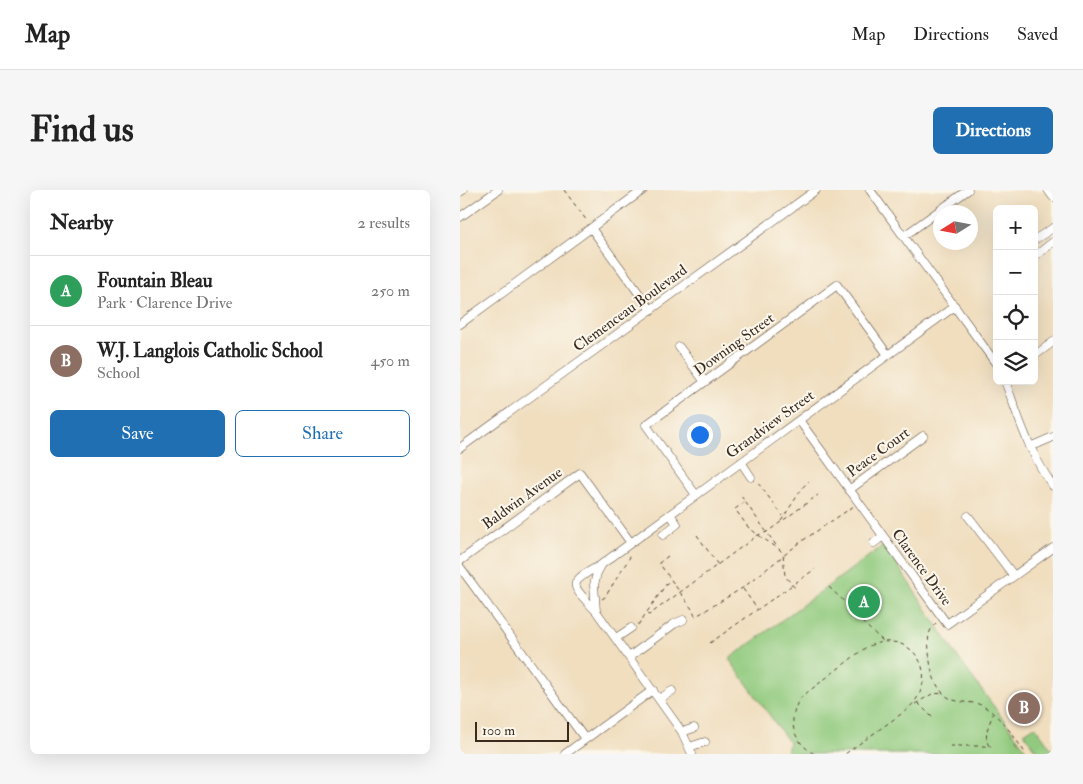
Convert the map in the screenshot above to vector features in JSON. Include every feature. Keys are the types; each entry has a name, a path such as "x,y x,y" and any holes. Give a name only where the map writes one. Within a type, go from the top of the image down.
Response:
{"street":[{"path":"460,217 498,190"},
{"path":"460,324 590,226 643,190"},
{"name":"Clemenceau Boulevard","path":"460,448 816,190"},
{"path":"870,190 993,359"},
{"path":"904,236 968,190"},
{"path":"1048,190 1053,197"},
{"path":"590,226 651,310"},
{"path":"1038,237 1053,228"},
{"path":"1038,254 1053,242"},
{"name":"Downing Street","path":"696,494 646,425 837,285 888,355"},
{"name":"Grandview Street","path":"690,750 682,732 616,638 596,611 579,594 575,587 577,580 583,574 602,564 631,543 955,306"},
{"path":"1038,353 1053,342"},
{"path":"680,347 705,382"},
{"path":"1007,385 1030,447 1040,468 1053,486"},
{"name":"Clarence Drive","path":"799,420 947,624 1053,548"},
{"name":"Peace Court","path":"849,490 923,436"},
{"path":"1030,447 1053,437"},
{"path":"741,462 750,477"},
{"path":"827,477 835,471"},
{"name":"Baldwin Avenue","path":"460,560 580,473 631,543"},
{"path":"663,535 678,524 670,514"},
{"path":"968,516 1014,576"},
{"path":"874,543 883,536"},
{"path":"596,611 593,592 597,573 602,564"},
{"path":"460,567 585,739"},
{"path":"629,657 674,624 683,620"},
{"path":"616,638 635,626"},
{"path":"565,754 653,690"},
{"path":"659,699 672,691"},
{"path":"682,732 694,728"},
{"path":"690,750 705,742"}],"path":[{"path":"564,190 590,226"},
{"path":"781,522 803,486 809,481"},
{"path":"758,483 784,517"},
{"path":"740,496 783,555 786,576 795,588"},
{"path":"647,614 758,535 767,532 818,496"},
{"path":"745,502 736,509 748,527 779,549"},
{"path":"668,556 659,563 692,609 694,616 743,588 783,555 854,506"},
{"path":"697,535 718,565"},
{"path":"601,599 605,597 630,557 629,554"},
{"path":"710,643 815,569"},
{"path":"635,626 647,614 666,583 671,580"},
{"path":"829,587 850,607 863,623 884,641"},
{"path":"743,588 758,610"},
{"path":"937,622 930,629 928,636 930,668 933,678 944,693 956,701 981,704 1006,725 1026,754"},
{"path":"814,754 798,740 792,718 795,707 800,698 865,648 884,641 894,642 912,651 918,658 923,673 923,688 913,705"},
{"path":"845,754 913,705 932,694 944,693"},
{"path":"918,702 934,719"},
{"path":"950,746 990,746 986,740 986,734 993,714"}],"green space":[{"path":"884,545 961,662 1029,754 787,754 789,742 729,659"},
{"path":"1035,726 1052,750 1046,754 1038,754 1024,733"}],"place":[{"name":"Fountain Bleau","path":"864,602"},
{"name":"W.J. Langlois Catholic School","path":"1024,708"}]}
